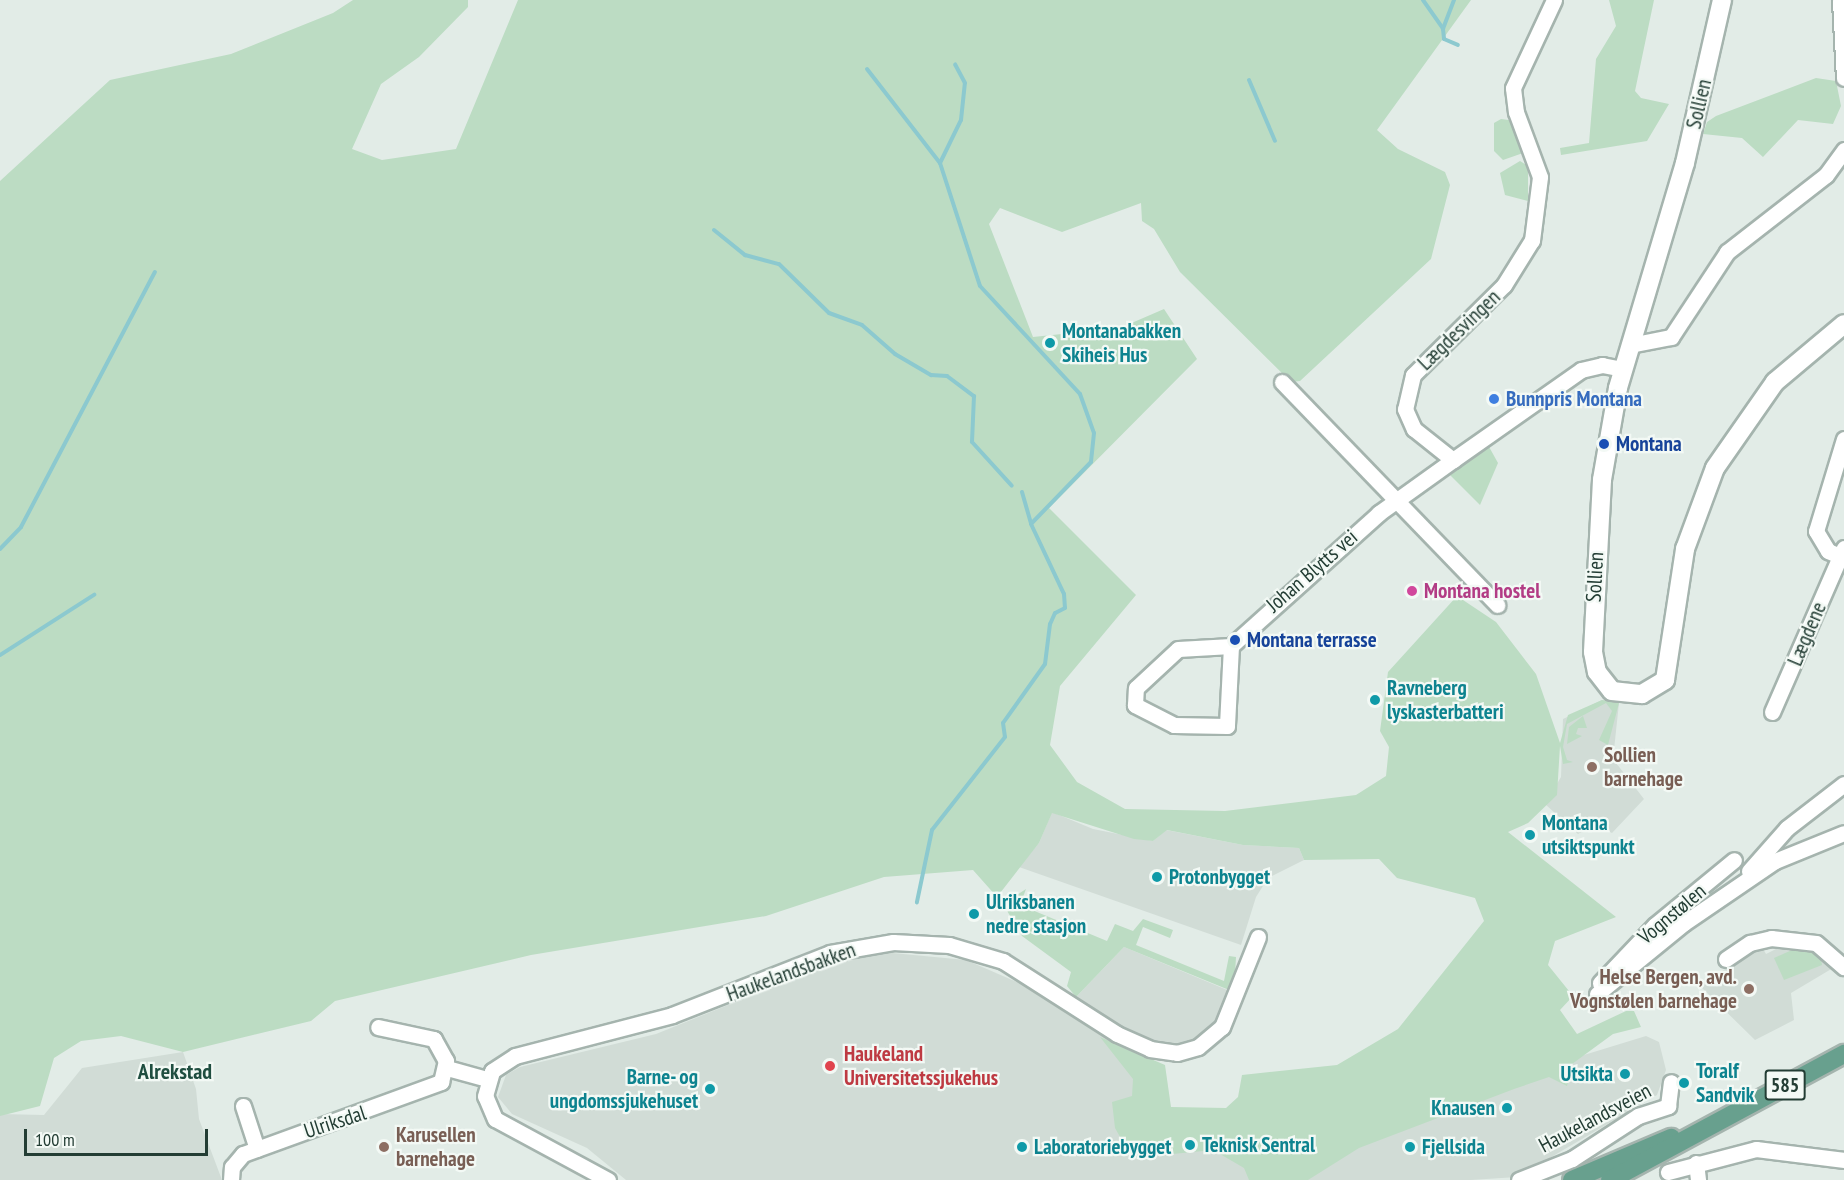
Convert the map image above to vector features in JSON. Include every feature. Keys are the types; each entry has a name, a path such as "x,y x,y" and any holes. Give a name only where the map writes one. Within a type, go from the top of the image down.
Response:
{"main road":[{"name":"585","path":"1612,1179 1844,1054"},
{"name":"585","path":"1572,1180 1664,1139 1691,1136"}],"street":[{"name":"Lægdesvingen","path":"1452,460 1408,419 1407,388 1427,360 1504,285 1532,240 1540,177 1516,112 1513,88 1554,0"},
{"name":"Sollien","path":"1722,0 1685,163 1623,369 1602,480 1592,634 1601,681 1612,691 1634,695 1659,686 1669,673 1685,549 1726,447 1775,382 1844,324"},
{"path":"1840,0 1844,78"},
{"path":"1630,345 1671,337 1726,252 1826,174 1844,150"},
{"path":"1452,460 1581,370 1602,365 1623,369"},
{"path":"1282,382 1497,606"},
{"name":"Lægdene","path":"1772,712 1842,552 1822,546 1816,531 1844,438"},
{"name":"Johan Blytts vei","path":"1232,646 1283,594 1395,500 1452,460"},
{"path":"1232,646 1227,726 1174,725 1136,705 1136,688 1178,649 1232,646"},
{"name":"Vognstølen","path":"1744,882 1787,828 1844,784"},
{"name":"Vognstølen","path":"1734,860 1655,925 1605,976 1597,994 1744,882 1803,845 1844,833"},
{"name":"Haukelandsbakken","path":"487,1079 514,1056 672,1015 830,954 892,942 949,945 1003,962 1117,1034 1150,1049 1177,1053 1198,1047 1222,1027 1258,937"},
{"path":"1726,959 1759,939 1771,938 1816,943 1844,967"},
{"path":"378,1027 434,1040 447,1068 487,1079 487,1105 502,1125 608,1180"},
{"name":"Ulriksdal","path":"231,1180 236,1161 257,1149 418,1094 441,1082 447,1068"},
{"name":"Haukelandsveien","path":"1519,1180 1572,1159 1628,1122 1668,1106 1671,1082"},
{"path":"243,1106 257,1149"},
{"path":"1668,1172 1756,1149 1844,1160"},
{"path":"1696,1163 1698,1180"}],"shaded area":[{"name":"Sollien barnehage","path":"1602,700 1619,703 1613,759 1644,799 1612,833 1594,824 1578,834 1545,804 1561,777 1563,719"},
{"name":"Protonbygget","path":"1052,812 1093,829 1153,841 1166,830 1243,845 1299,848 1304,860 1268,878 1256,897 1241,945 1019,867 1039,843"},
{"name":"Helse Bergen, avd. Vognstølen barnehage","path":"1786,944 1827,957 1833,968 1791,993 1794,1020 1755,1040 1700,986 1761,945 1766,954"},
{"path":"1124,947 1232,992 1204,1038 1171,1047 1139,1039 1076,997"},
{"name":"Haukeland Universitetssjukehus","path":"882,952 966,960 1040,992 1130,1054 1148,1128 1548,1066 1646,1036 1659,1042 1666,1070 1657,1095 1517,1177 1471,1180 626,1180 587,1148 512,1114 498,1097 506,1075 520,1067 656,1034 820,968"},
{"path":"183,1052 196,1089 199,1119 222,1180 0,1180 0,1114 44,1115 82,1068"}],"green space":[{"path":"353,0 468,0 468,7 419,57 381,84 352,149 382,160 456,149 518,0 1471,0 1377,130 1398,149 1445,172 1450,185 1431,259 1300,381 1291,382 1180,272 1154,229 1142,221 1141,203 1062,232 1000,208 989,224 1033,337 1120,328 1164,309 1197,359 1049,508 1136,595 1060,686 1050,745 1077,782 1125,809 1225,811 1356,795 1386,776 1389,747 1380,731 1388,672 1457,596 1496,622 1536,674 1560,743 1568,715 1602,700 1619,703 1608,745 1599,740 1612,711 1606,703 1567,724 1563,747 1567,760 1573,762 1563,764 1560,746 1557,795 1528,823 1508,832 1616,917 1555,941 1548,965 1573,996 1560,1010 1577,1034 1626,1011 1634,1011 1641,1027 1613,1034 1572,1064 1567,1086 1549,1077 1514,1089 1359,1148 1308,1180 1249,1180 1244,1168 1220,1154 1203,1151 1132,1158 1115,1128 1112,1102 1132,1096 1133,1079 1100,1037 1165,1065 1171,1107 1226,1108 1238,1097 1242,1075 1337,1065 1398,1029 1484,921 1475,898 1397,878 1379,859 1304,860 1299,848 1243,845 1167,830 1153,841 1134,839 1052,813 1039,843 997,897 973,870 884,877 766,916 531,955 335,1001 311,1021 183,1052 121,1036 81,1041 54,1058 40,1106 0,1116 0,181 110,80 231,54 333,13"},
{"path":"1609,0 1654,0 1635,91 1641,98 1669,104 1647,141 1561,155 1560,148 1589,143 1596,59 1616,26"},
{"path":"1816,78 1836,81 1841,106 1833,124 1798,120 1763,157 1742,138 1703,134 1707,122 1716,116"},
{"path":"1501,119 1516,121 1526,152 1503,160 1494,151 1494,123"},
{"path":"1520,161 1528,166 1528,201 1505,195 1500,173"},
{"path":"1488,445 1498,463 1480,505 1450,475"},
{"path":"1583,716 1587,728 1578,728 1576,734 1582,736 1567,744 1569,727"},
{"path":"1026,889 1020,905 1107,941 1115,924 1133,931 1143,919 1173,930 1170,938 1143,927 1136,945 1224,981 1229,956 1236,957 1234,992 1124,947 1076,997 1067,986 1071,972 1022,936 1003,904"},
{"path":"1801,946 1819,948 1822,965 1784,980 1774,958"}],"waterway":[{"path":"1423,0 1443,29"},
{"path":"1454,0 1443,29 1444,39 1458,45"},
{"path":"940,163 961,120 965,83 955,64"},
{"path":"867,69 940,163 980,286 1080,394 1094,433 1091,462 1031,524 1064,594 1065,608 1055,613 1050,624 1045,664 1003,723 1005,737 932,830 917,902"},
{"path":"1249,80 1275,141"},
{"path":"714,230 745,255 779,264 829,313 862,325 895,354 931,375 947,376 974,396 972,442 1012,486"},
{"path":"0,549 21,527 155,272"},
{"path":"1022,492 1031,523"},
{"path":"0,655 94,595"}],"place":[{"name":"Montanabakken Skiheis Hus","path":"1050,343"},
{"name":"Bunnpris Montana","path":"1494,399"},
{"name":"Montana","path":"1604,444"},
{"name":"Montana hostel","path":"1412,591"},
{"name":"Montana terrasse","path":"1235,640"},
{"name":"Ravneberg lyskasterbatteri","path":"1375,700"},
{"name":"Sollien barnehage","path":"1592,767"},
{"name":"Montana utsiktspunkt","path":"1530,835"},
{"name":"Protonbygget","path":"1157,877"},
{"name":"Ulriksbanen nedre stasjon","path":"974,914"},
{"name":"Helse Bergen, avd. Vognstølen barnehage","path":"1749,989"},
{"name":"Haukeland Universitetssjukehus","path":"830,1066"},
{"name":"Utsikta","path":"1625,1074"},
{"name":"Toralf Sandvik","path":"1684,1083"},
{"name":"Barne- og ungdomssjukehuset","path":"710,1089"},
{"name":"Knausen","path":"1507,1108"},
{"name":"Teknisk Sentral","path":"1190,1145"},
{"name":"Karusellen barnehage","path":"384,1147"},
{"name":"Laboratoriebygget","path":"1022,1147"},
{"name":"Fjellsida","path":"1410,1147"}],"district":[{"name":"Alrekstad","path":"175,1072"}]}
